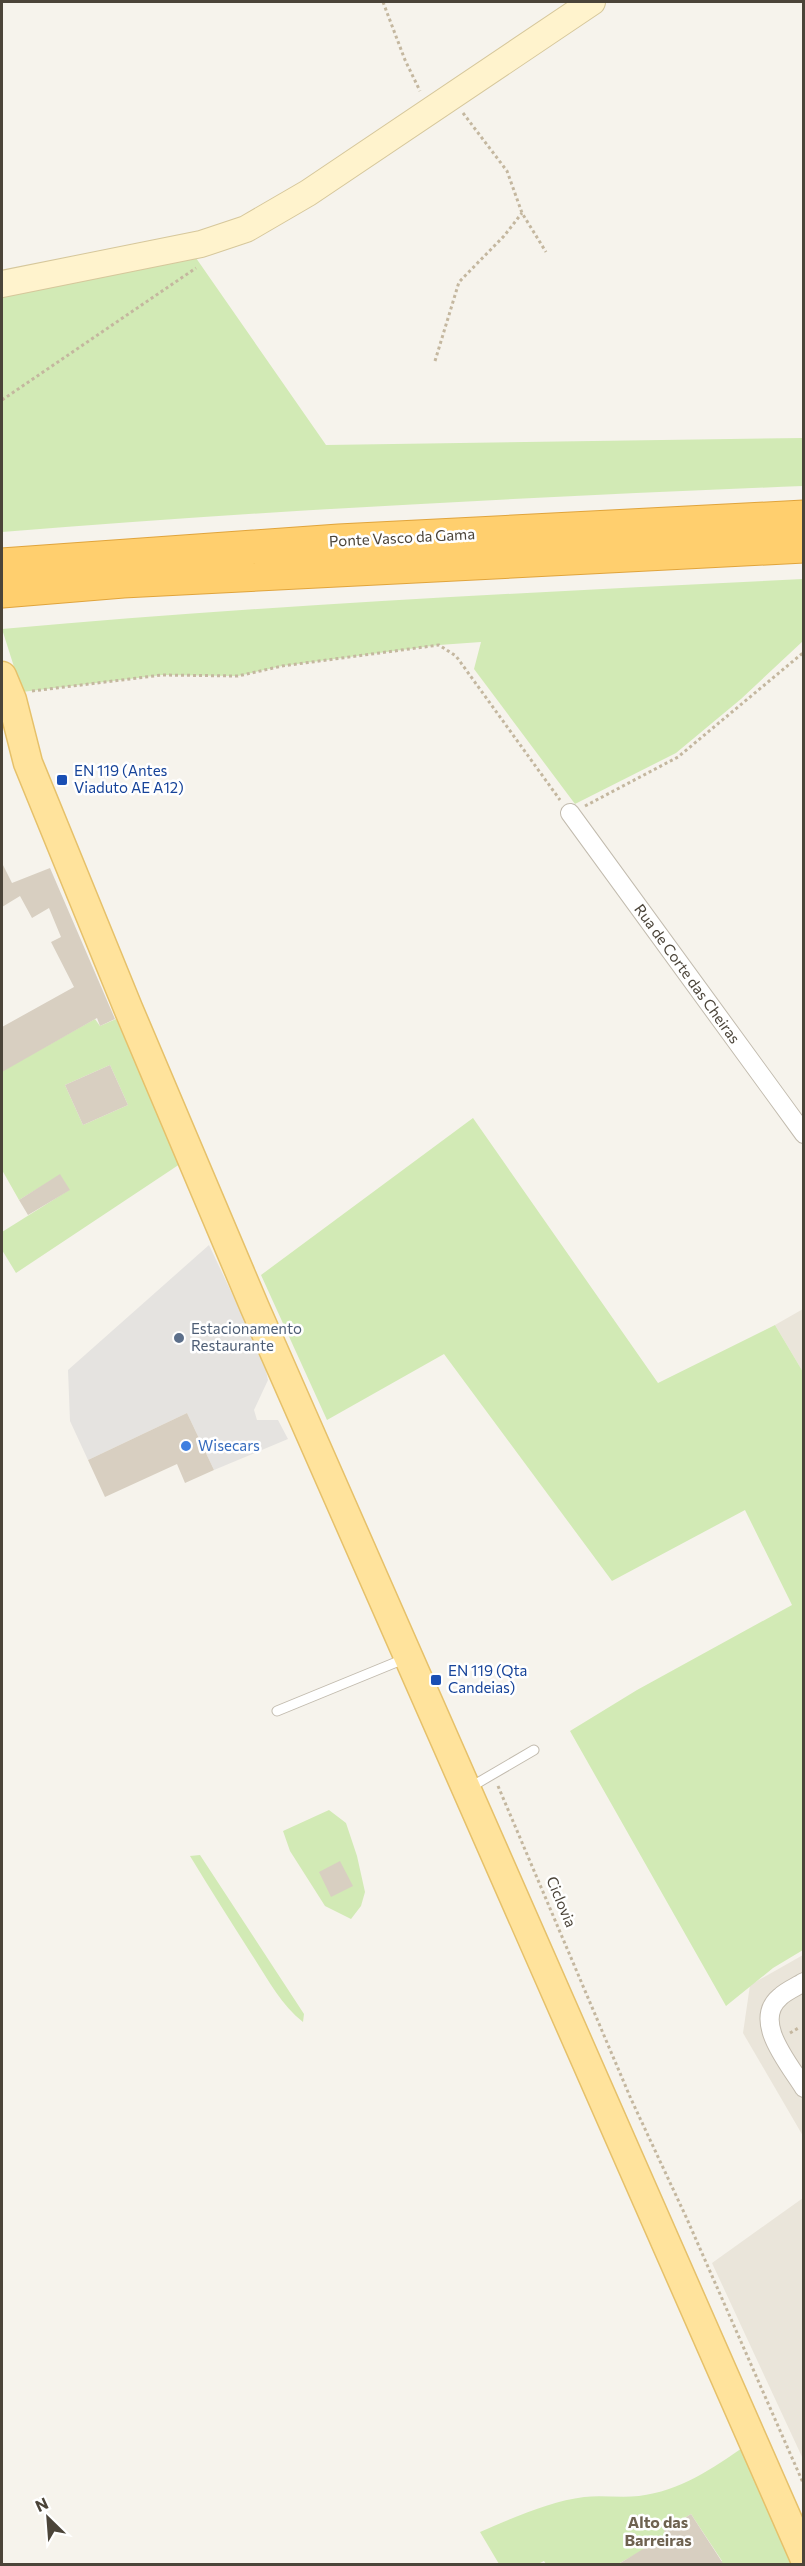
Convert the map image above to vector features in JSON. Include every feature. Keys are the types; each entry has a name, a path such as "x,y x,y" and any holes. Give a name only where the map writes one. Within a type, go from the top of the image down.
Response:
{"highway":[{"name":"Ponte Vasco da Gama","path":"8,577 339,541 804,518"},
{"name":"Ponte Vasco da Gama","path":"8,577 123,581 804,546"}],"main road":[{"path":"5,699 28,763 128,1008 255,1308 804,2557"}],"street":[{"path":"2,282 201,244 224,238 271,217 591,2"},
{"name":"Rua de Corte das Cheiras","path":"570,813 804,1134"},
{"path":"804,1982 779,1997 772,2006 769,2022 769,2028 804,2088"}],"lane":[{"path":"277,1712 409,1657"},
{"path":"467,1790 534,1750"}],"path":[{"path":"383,2 405,60 442,103 507,171 522,213 546,252"},
{"path":"435,361 459,282 504,236 522,213"},
{"path":"2,400 190,272 201,261 201,244"},
{"path":"5,699 162,675 238,676 282,666 439,645 456,656 570,813 678,757 804,652"},
{"name":"Ciclovia","path":"494,1774 607,2040 804,2485"}],"shaded area":[{"name":"Estacionamento Restaurante","path":"209,1245 264,1361 268,1380 254,1410 257,1420 278,1420 288,1439 214,1470 187,1413 88,1460 70,1421 68,1370"},
{"path":"803,1309 803,1372 775,1325"},
{"path":"803,1955 803,2136 743,2033 750,1985"},
{"path":"803,2198 803,2459 712,2263"}],"green space":[{"path":"196,258 326,445 803,438 803,486 402,505 2,532 2,296"},
{"path":"803,579 803,641 741,699 676,753 575,804 474,669 481,642 439,645 282,666 238,676 162,675 22,692 2,629 302,606"},
{"path":"95,1019 100,1026 116,1019 180,1164 16,1273 2,1250 2,1232 69,1190 60,1175 19,1200 2,1170 2,1071","holes":["110,1065 128,1105 83,1125 65,1085"]},
{"path":"473,1118 658,1383 775,1325 803,1372 803,1950 773,1968 726,2006 570,1731 637,1690 792,1605 745,1510 612,1581 444,1354 327,1420 261,1275"},
{"path":"329,1810 346,1823 357,1856 365,1892 361,1906 351,1919 325,1906 290,1851 283,1831"},
{"path":"200,1855 304,2014 303,2022 275,1991 190,1856"},
{"path":"745,2446 797,2564 717,2564 722,2561 691,2514 664,2531 679,2555 656,2543 618,2564 546,2564 544,2561 538,2564 499,2564 480,2532 531,2511 571,2499 591,2496 639,2496 668,2489 708,2471"}],"building":[{"path":"2,863 12,883 50,868 115,1019 100,1026 97,1018 2,1072 2,1027 74,987 51,942 61,937 49,908 32,918 20,896 2,907"},
{"path":"110,1065 128,1105 83,1125 65,1085"},
{"path":"60,1174 70,1190 28,1215 19,1200"},
{"path":"187,1413 214,1470 185,1483 177,1464 105,1497 88,1460"},
{"path":"340,1861 353,1886 331,1897 319,1872"},
{"path":"691,2514 724,2565 617,2565 648,2546 669,2539 664,2531"}],"place":[{"name":"EN 119 (Antes Viaduto AE A12)","path":"62,780"},
{"name":"Estacionamento Restaurante","path":"179,1338"},
{"name":"Wisecars","path":"186,1446"},
{"name":"EN 119 (Qta Candeias)","path":"436,1680"}],"district":[{"name":"Alto das Barreiras","path":"658,2531"}]}
